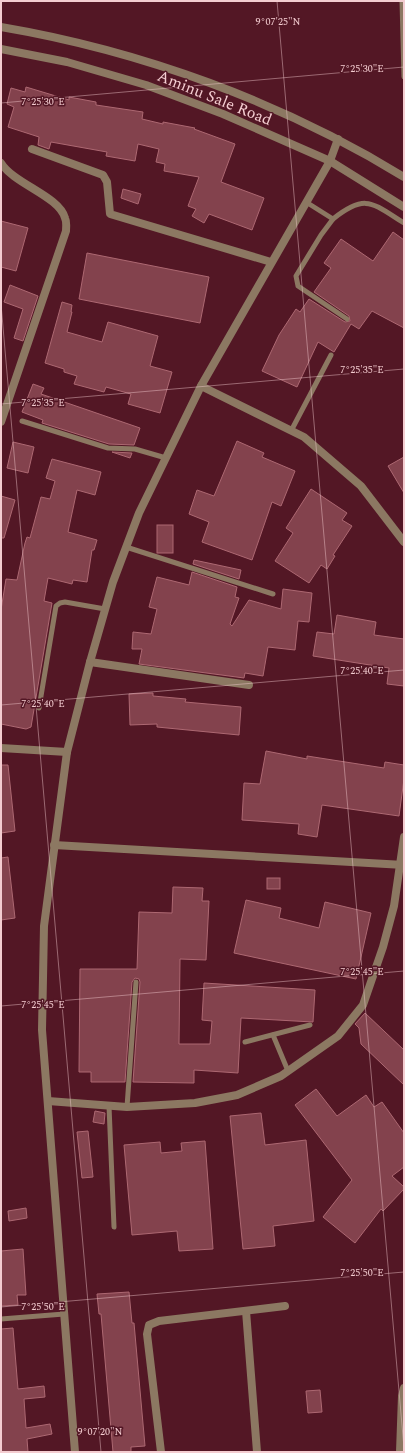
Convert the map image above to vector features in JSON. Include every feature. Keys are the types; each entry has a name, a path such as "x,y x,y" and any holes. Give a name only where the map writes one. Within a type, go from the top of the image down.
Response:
{"street":[{"name":"Aminu Sale Road","path":"1,27 46,34 131,56 201,79 338,139 404,177"},
{"name":"Aminu Sale Road","path":"1,49 67,62 146,85 223,114 330,161 404,207"},
{"path":"75,1452 42,1030 44,926 67,752 105,609 139,513 201,386 330,161 338,139"},
{"path":"32,149 103,175 107,182 110,214 271,262"},
{"path":"1,163 15,177 62,210 66,219 66,231 1,422"},
{"path":"201,386 304,437 361,486 404,542"},
{"path":"90,662 249,685"},
{"path":"1,748 67,752"},
{"path":"48,1101 127,1107 195,1103 237,1095 281,1076 338,1036 363,1005 385,940 394,906 402,864 404,837"},
{"path":"54,845 402,864"},
{"path":"161,1452 147,1334 149,1325 159,1321 285,1306"},
{"path":"246,1311 257,1452"},
{"path":"400,1452 402,1396 404,1388"}],"lane":[{"path":"402,1 404,77"},
{"path":"306,202 333,219"},
{"path":"347,319 298,286 296,276 320,235 333,219 349,206 362,202 379,207 404,223"},
{"path":"290,431 331,356"},
{"path":"22,422 108,448 135,449 166,458"},
{"path":"126,547 273,594"},
{"path":"39,708 56,606 65,602 105,609"},
{"path":"127,1107 136,982"},
{"path":"245,1042 310,1024"},
{"path":"273,1035 288,1071"},
{"path":"109,1106 114,1227"},
{"path":"1,1319 64,1314"}],"building":[{"path":"26,87 69,100 69,97 96,102 96,105 143,112 142,119 163,124 163,122 195,128 194,129 235,144 221,182 264,198 252,230 209,214 204,223 192,216 196,209 188,206 199,177 164,171 165,164 156,162 159,149 138,144 135,161 106,156 107,152 51,142 49,149 38,145 39,137 8,127 14,107 7,104 11,88 25,92"},
{"path":"123,189 141,194 138,204 121,198"},
{"path":"1,221 28,228 16,271 1,267"},
{"path":"393,232 404,240 404,328 372,311 359,329 351,324 334,352 318,342 297,387 262,371 279,335 296,309 300,312 309,299 345,322 350,321 349,316 314,292 331,268 324,263 341,239 373,261"},
{"path":"87,253 209,277 200,323 79,299"},
{"path":"10,285 38,296 23,341 14,338 23,309 4,302"},
{"path":"62,302 72,305 72,312 67,332 102,342 108,322 158,336 150,366 172,372 160,413 128,404 131,394 106,387 104,392 74,384 77,376 64,372 64,369 45,363"},
{"path":"33,384 44,388 41,394 140,428 134,445 109,444 42,423 43,420 22,412"},
{"path":"237,441 264,453 262,457 295,471 281,506 272,502 252,560 202,542 209,522 189,514 197,490 214,496"},
{"path":"13,442 34,447 28,473 7,468"},
{"path":"112,452 132,453 130,458"},
{"path":"404,457 404,493 388,466"},
{"path":"52,459 101,472 95,495 77,490 68,532 97,540 94,550 92,550 87,582 73,580 72,584 48,578 44,601 52,603 31,727 26,729 1,724 1,610 6,579 17,580 25,543 27,537 30,538 41,497 50,499 55,481 46,478"},
{"path":"311,489 347,513 342,520 352,526 333,555 335,556 327,569 321,565 309,583 275,561 293,533 286,528"},
{"path":"1,496 15,500 4,538 1,538"},
{"path":"157,525 173,525 173,553 157,553"},
{"path":"194,560 241,570 239,579 193,564"},
{"path":"192,572 237,587 235,597 239,598 230,624 232,626 249,600 281,609 283,589 312,593 309,622 298,621 295,650 268,647 263,676 245,673 244,678 139,664 142,649 132,649 133,632 151,634 157,609 149,607 157,577 189,585"},
{"path":"337,615 376,622 374,635 404,639 404,686 387,684 389,668 313,656 317,632 334,634"},
{"path":"153,693 153,696 186,699 185,702 241,707 239,735 157,727 157,724 130,725 129,694"},
{"path":"266,751 307,759 307,756 384,768 385,762 404,765 404,779 399,816 322,805 317,837 298,834 299,824 242,820 244,783 260,784"},
{"path":"1,765 8,765 15,831 1,833"},
{"path":"8,857 15,918 1,920 1,858"},
{"path":"267,878 280,878 280,889 267,889"},
{"path":"173,887 203,888 202,901 209,901 206,960 180,959 179,1044 210,1044 212,1021 202,1020 204,983 315,990 313,1022 241,1018 238,1073 194,1070 194,1083 133,1082 140,982 139,979 135,978 132,982 125,1082 91,1082 91,1072 79,1072 80,969 137,969 139,912 172,913"},
{"path":"246,900 281,908 279,918 319,928 325,902 371,913 356,979 234,953"},
{"path":"365,1013 404,1050 404,1085 361,1044 359,1028 355,1024"},
{"path":"316,1089 337,1116 366,1095 374,1107 382,1102 404,1133 404,1167 392,1176 404,1187 404,1189 383,1211 381,1209 355,1243 323,1217 352,1180 295,1105"},
{"path":"95,1111 105,1113 104,1124 93,1122"},
{"path":"261,1113 265,1145 306,1140 314,1221 273,1226 275,1246 243,1249 230,1116"},
{"path":"88,1131 93,1177 82,1178 77,1132"},
{"path":"205,1141 213,1249 179,1251 177,1231 132,1235 124,1145 160,1142 161,1153 182,1151 181,1143"},
{"path":"26,1208 27,1218 9,1221 8,1211"},
{"path":"23,1249 26,1295 17,1295 18,1305 1,1306 1,1251"},
{"path":"129,1292 132,1323 134,1323 145,1446 131,1447 131,1452 113,1452 101,1314 99,1314 97,1294"},
{"path":"13,1328 18,1389 44,1386 45,1397 24,1399 26,1428 50,1424 52,1434 27,1439 28,1452 1,1452 1,1329"},
{"path":"320,1390 322,1412 308,1413 306,1391"}]}
